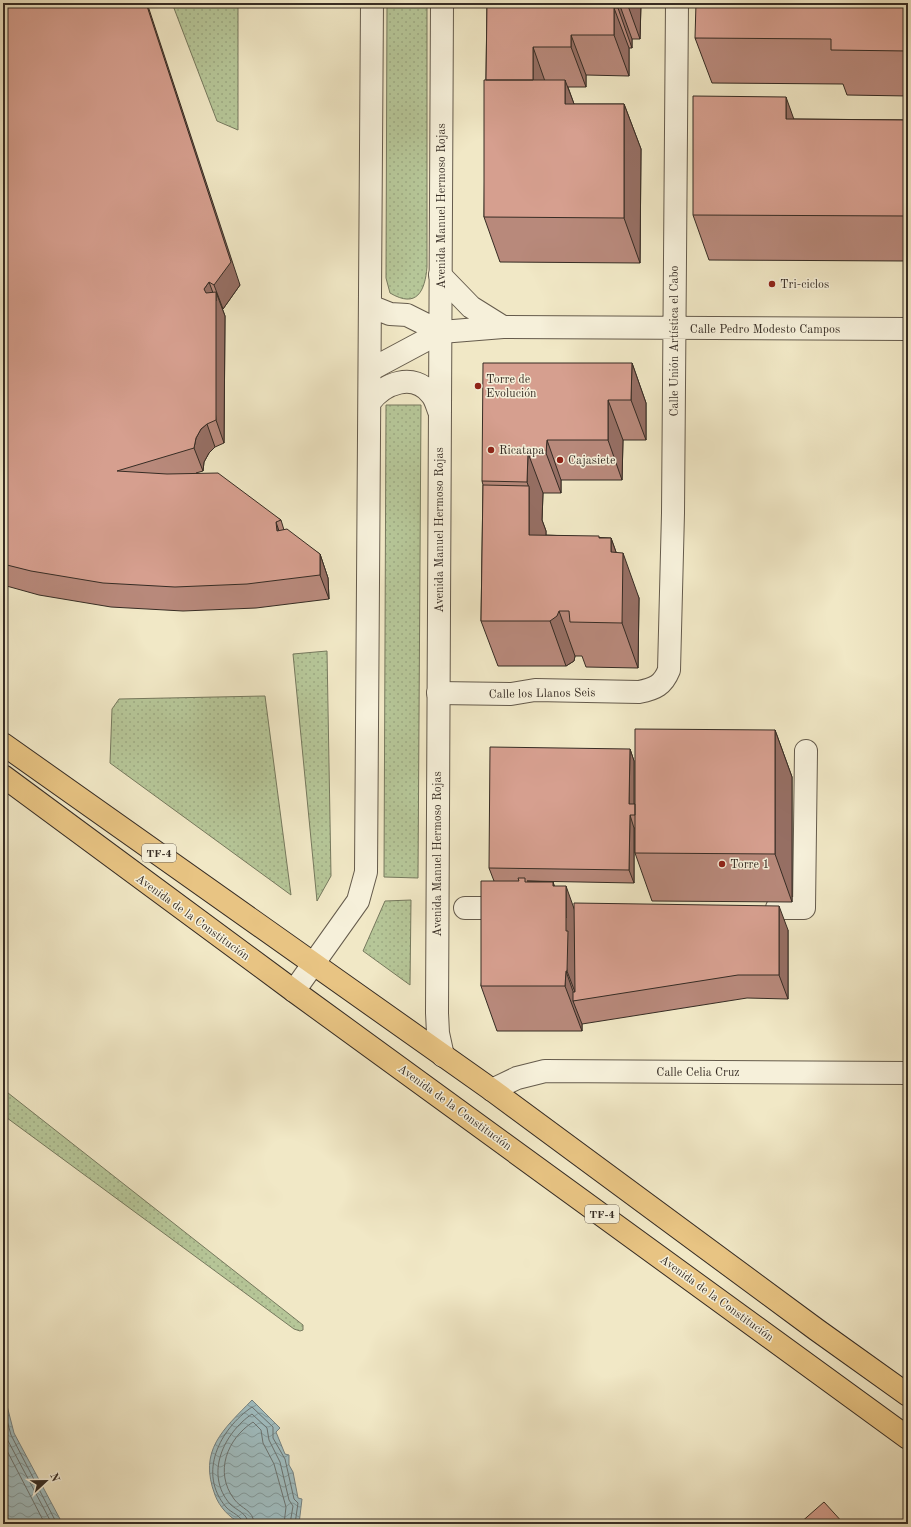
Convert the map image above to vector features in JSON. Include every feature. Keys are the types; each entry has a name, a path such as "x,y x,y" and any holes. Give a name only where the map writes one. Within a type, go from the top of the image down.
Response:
{"main road":[{"name":"TF-4","path":"3,744 492,1090 804,1321 908,1396"},
{"name":"Avenida de la Constitución","path":"3,776 294,991 908,1438"}],"street":[{"path":"294,991 346,921 358,901 366,872 372,3"},
{"name":"Avenida Manuel Hermoso Rojas","path":"442,3 437,1013 438,1033 443,1056"},
{"name":"Calle Unión Artística el Cabo","path":"666,679 670,659 677,3"},
{"path":"440,275 471,307 503,327"},
{"path":"370,306 390,314 407,315 441,332"},
{"name":"Calle Pedro Modesto Campos","path":"370,370 441,332 503,327 908,329"},
{"path":"370,402 377,392 390,385 398,382 417,383 432,394 439,411"},
{"name":"Calle los Llanos Seis","path":"438,693 511,694 535,690 640,692 654,689 666,679"},
{"path":"777,908 804,908 806,751"},
{"path":"465,908 533,908"},
{"name":"Calle Celia Cruz","path":"492,1090 517,1078 545,1071 908,1073"}],"green space":[{"path":"172,3 238,3 238,130 217,121"},
{"path":"387,3 427,3 427,267 422,290 413,298 407,299 390,293 386,278"},
{"path":"386,405 421,405 418,878 384,877"},
{"path":"327,651 331,876 317,901 293,654"},
{"path":"265,696 291,895 110,763 112,709 119,699"},
{"path":"411,900 410,985 363,951 385,901"},
{"path":"3,1089 303,1325 303,1330 300,1331 294,1329 3,1115"}],"water":[{"path":"3,1390 14,1433 60,1519 61,1524 3,1524"},
{"path":"252,1400 280,1428 276,1432 285,1454 289,1455 289,1465 293,1472 298,1498 302,1499 299,1524 260,1525 241,1523 232,1518 225,1511 215,1495 211,1479 210,1465 216,1442 223,1431"}],"building":[{"path":"3,3 146,3 231,262 214,285 209,282 204,289 206,293 216,292 216,420 207,424 201,429 196,438 194,448 117,471 167,474 218,473 281,520 276,522 277,531 287,529 320,554 320,575 247,584 175,587 103,583 31,571 3,564"},
{"path":"487,3 618,3 618,8 614,8 614,35 571,35 571,47 533,47 533,80 486,80"},
{"path":"696,3 908,3 908,51 831,50 831,39 695,38"},
{"path":"484,80 565,80 565,104 624,104 624,218 484,217"},
{"path":"693,96 786,97 786,119 908,120 908,216 693,215"},
{"path":"483,363 632,363 631,400 608,400 608,440 547,440 546,453 528,453 527,482 482,481"},
{"path":"483,485 529,486 529,535 599,536 599,538 611,538 611,552 623,553 622,623 570,622 569,611 559,611 557,616 550,621 481,621"},
{"path":"635,729 775,730 775,854 635,853"},
{"path":"490,747 630,749 629,804 635,804 635,815 630,815 629,870 489,868"},
{"path":"518,878 525,878 525,882 553,882 553,886 566,886 566,931 568,931 565,986 481,986 481,881 519,881"},
{"path":"574,903 779,906 779,975 738,975 573,1001 573,992 575,992"},
{"path":"824,1502 844,1524 799,1524"}],"place":[{"name":"Tri-ciclos","path":"772,284"},
{"name":"Torre de Evolución","path":"478,386"},
{"name":"Ricatapa","path":"491,450"},
{"name":"Cajasiete","path":"560,460"},
{"name":"Torre 1","path":"722,864"}]}
